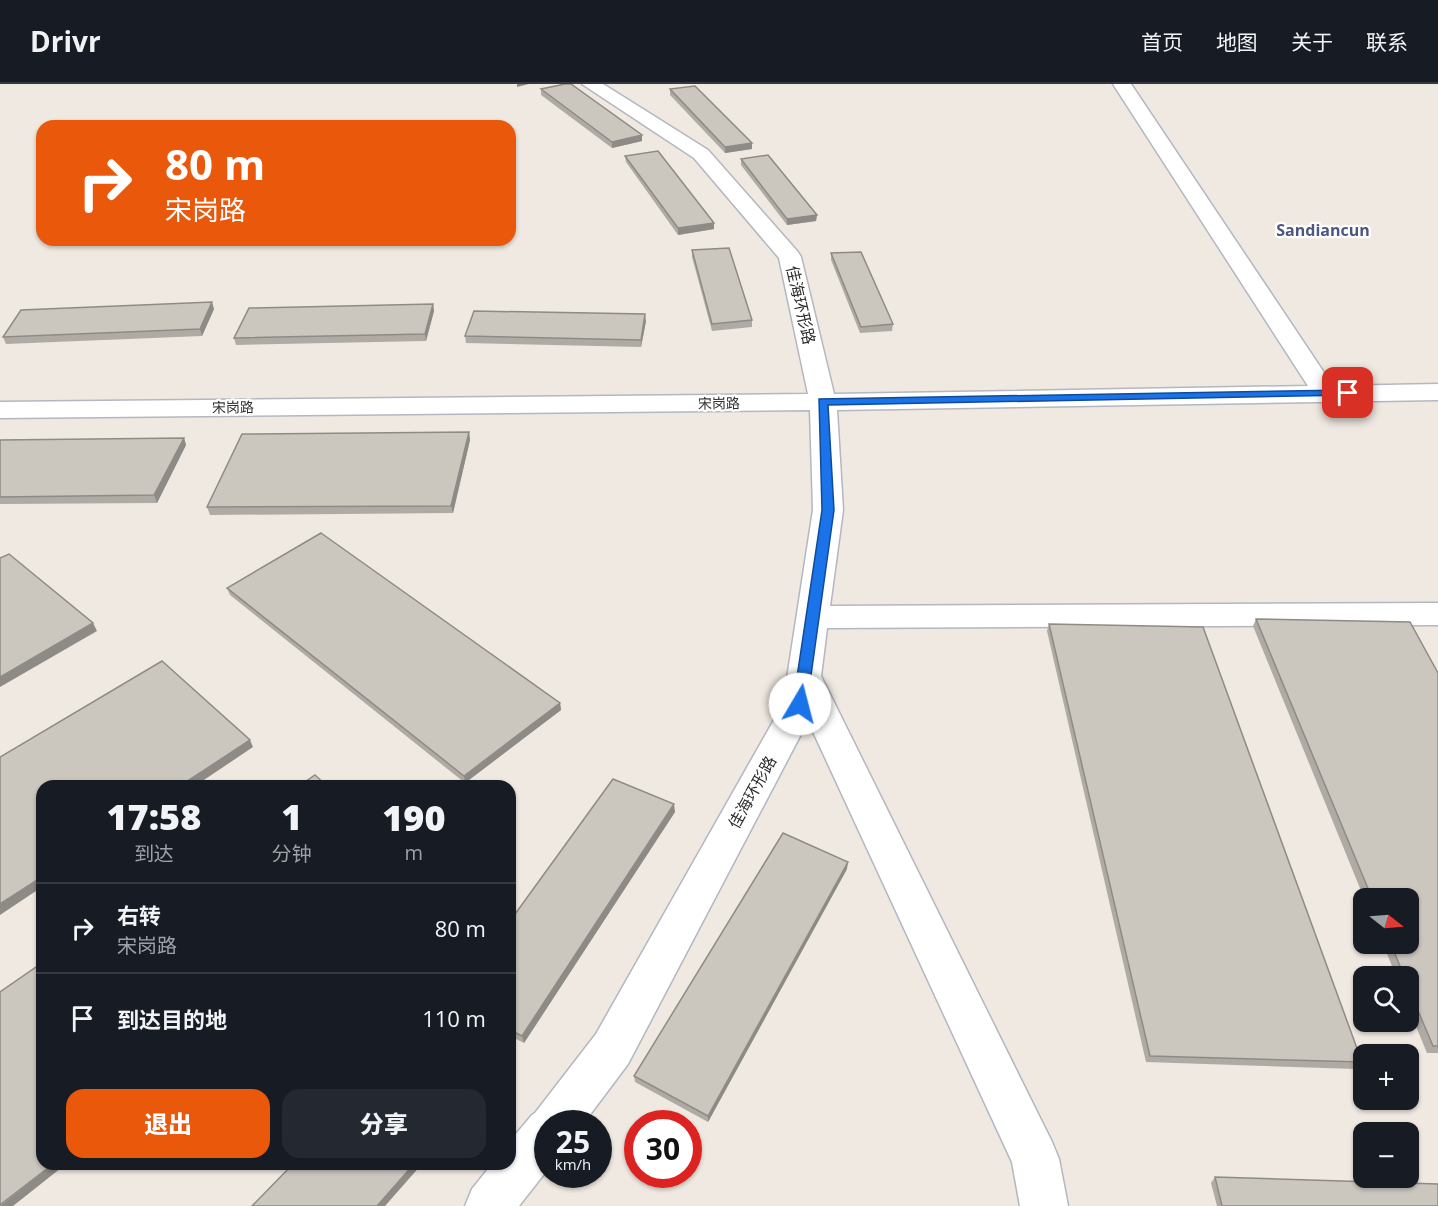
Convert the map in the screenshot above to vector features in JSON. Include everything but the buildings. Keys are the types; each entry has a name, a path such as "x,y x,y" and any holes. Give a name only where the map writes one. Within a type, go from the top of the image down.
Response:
{"street":[{"name":"佳海环形路","path":"565,1110 612,1049 800,704 828,510 823,402 790,257 701,154 591,84"},
{"path":"1122,84 1325,393"},
{"name":"宋岗路","path":"0,410 823,402 1438,392"},
{"path":"812,617 1438,614"},
{"path":"804,676 1035,1159 1044,1206"},
{"path":"489,1206 534,1149"}],"district":[{"name":"Sandiancun","path":"1323,230"}],"route":[{"path":"800,704 828,510 823,402 1348,393"}]}
